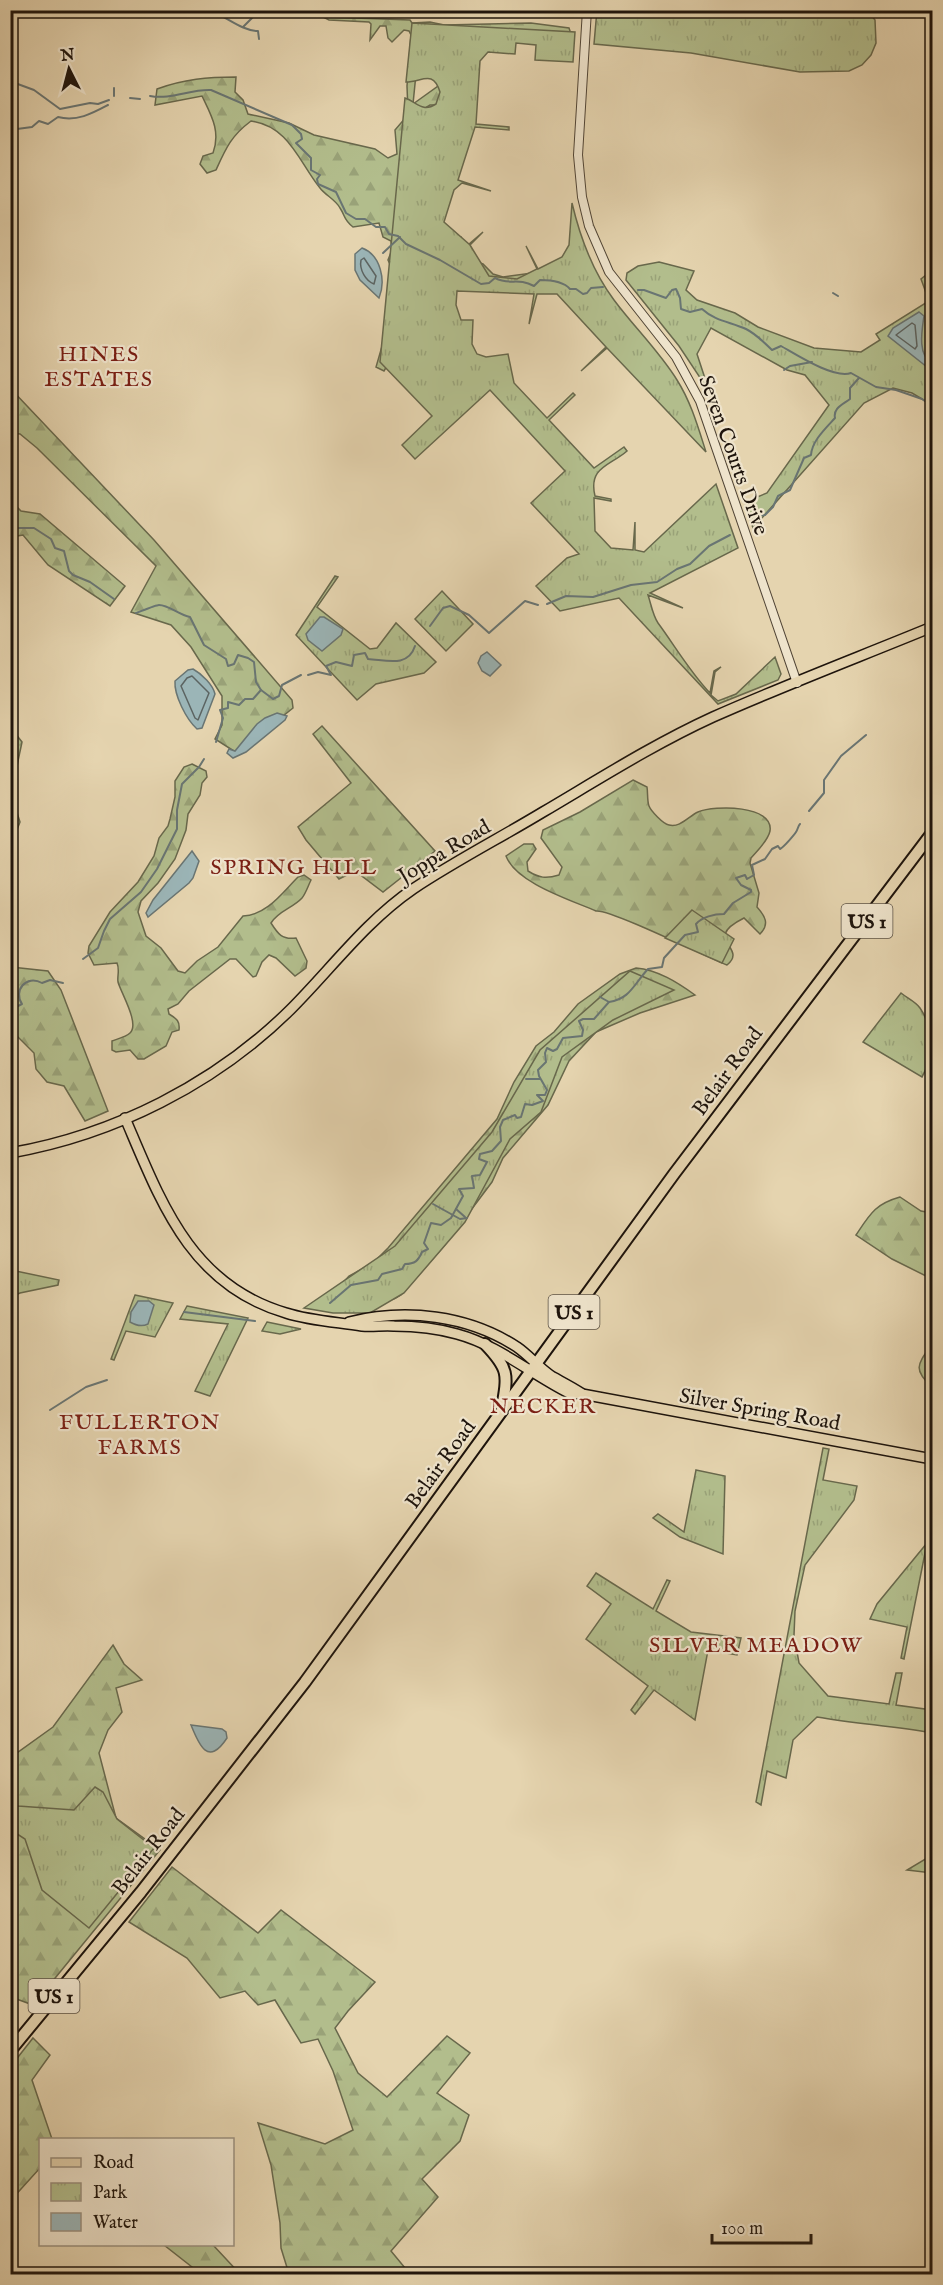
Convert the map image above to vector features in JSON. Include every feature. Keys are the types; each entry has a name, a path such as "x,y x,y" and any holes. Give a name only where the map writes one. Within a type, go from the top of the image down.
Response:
{"highway":[{"name":"Belair Road","path":"10,2051 141,1892 305,1682 795,1012 883,901 933,833"},
{"path":"485,1344 500,1360 506,1374 501,1412"}],"main road":[{"name":"Joppa Road","path":"10,1153 70,1139 125,1118 195,1083 247,1047 290,1010 371,923 415,889 667,740 714,717 933,627"},
{"name":"Silver Spring Road","path":"125,1118 171,1221 192,1251 213,1272 241,1293 269,1308 313,1320 364,1326 438,1329 470,1337 534,1367 569,1393 933,1459"},
{"name":"Silver Spring Road","path":"347,1323 395,1315 433,1316 452,1320 489,1333 518,1348 534,1367"}],"street":[{"name":"Seven Courts Drive","path":"587,10 578,155 582,197 589,226 609,272 676,357 700,401 797,683"}],"green space":[{"path":"597,10 868,11 875,20 876,43 871,55 862,65 849,71 800,72 691,53 594,44"},
{"path":"325,18 410,20 412,23 430,22 444,25 531,23 569,28 570,31 566,34 420,34 413,104 438,86 442,72 441,105 430,105 417,113 423,198 452,235 461,237 470,260 483,264 493,274 503,277 592,265 610,300 462,276 391,359 384,371 376,367 389,322 395,275 388,260 392,250 391,241 383,237 379,223 353,227 346,220 338,205 320,188 292,147 275,130 264,124 251,121 238,132 216,170 207,173 200,164 203,156 213,153 216,137 214,123 202,96 155,105 157,89 196,79 236,77 235,92 243,100 248,114 289,123 314,135 375,149 388,158 397,154 395,130 408,112 407,86 411,35 409,31 404,30 392,42 388,38 386,26 380,26 370,40 371,24 369,22 329,20"},
{"path":"412,23 575,32 573,62 535,60 536,45 516,43 515,54 488,52 480,61 476,124 509,127 509,130 475,127 458,180 491,191 462,183 454,190 444,222 469,244 483,232 470,245 489,276 517,279 537,269 526,246 538,269 562,257 569,245 572,203 583,241 600,278 614,300 662,359 682,388 706,452 607,348 581,371 606,347 557,294 537,294 529,324 534,294 457,291 456,305 461,320 473,320 472,344 477,354 486,357 508,354 514,383 547,418 573,393 575,395 549,420 594,468 624,447 627,451 602,468 595,479 595,496 611,499 611,501 594,498 595,531 611,548 633,550 635,522 635,550 644,552 716,484 738,548 650,593 683,608 648,595 652,610 658,623 689,668 710,693 714,671 721,667 715,672 711,695 718,701 736,694 775,657 781,674 778,680 718,704 619,598 560,611 536,586 567,558 579,554 531,503 565,471 490,390 415,459 402,445 432,416 380,362 405,98 427,107 436,104 440,92 434,81 430,79 406,82"},
{"path":"659,262 694,271 686,290 697,300 735,313 758,327 814,348 861,352 880,340 876,334 929,301 921,279 926,275 932,293 932,405 912,393 893,388 864,403 753,528 745,502 767,493 829,405 805,375 787,370 711,328 697,354 716,412 701,379 679,346 626,280 627,273 638,266"},
{"path":"10,388 154,540 292,700 293,708 237,753 215,739 222,725 222,696 191,647 171,625 131,612 156,566 37,448 20,434 11,433"},
{"path":"11,501 21,511 40,514 125,586 110,606 48,565 23,535 11,537"},
{"path":"335,576 338,577 317,607 370,649 377,648 396,623 436,662 424,673 376,684 357,700 296,635"},
{"path":"442,591 473,624 446,651 415,619"},
{"path":"322,726 435,851 383,892 355,871 339,879 298,827 351,783 313,734"},
{"path":"11,728 22,742 14,791 20,822 11,845"},
{"path":"192,764 206,771 207,777 202,783 200,795 188,814 186,830 175,859 158,883 141,901 138,912 146,936 161,948 178,971 185,973 197,961 218,947 243,916 252,915 267,907 298,877 304,875 311,880 303,896 271,923 281,935 296,938 307,961 306,968 295,976 276,958 269,955 262,962 256,976 253,977 236,959 230,959 189,991 178,1004 168,1009 169,1014 177,1020 179,1030 172,1032 166,1046 144,1059 138,1059 130,1050 116,1052 112,1050 112,1041 130,1033 133,1023 118,982 117,963 94,965 88,953 89,946 110,912 138,882 154,856 159,838 170,819 175,797 175,781 184,767"},
{"path":"633,780 647,787 650,808 669,825 681,823 698,812 717,808 742,809 763,816 769,822 769,835 751,858 750,863 759,893 757,907 764,917 765,927 760,934 744,918 726,932 725,938 733,953 727,965 620,917 596,911 545,890 521,874 506,856 524,844 533,844 536,849 527,862 528,871 543,877 559,875 562,867 541,838 543,830 580,812"},
{"path":"692,910 734,939 722,963 665,938"},
{"path":"11,967 48,971 61,990 108,1111 85,1121 64,1086 47,1082 36,1069 34,1053 18,1037 11,1039"},
{"path":"636,968 667,977 695,995 640,1013 596,1032 569,1061 548,1105 503,1158 492,1182 444,1246 401,1295 375,1303 326,1301 349,1276 373,1263 388,1248 497,1119 514,1082 536,1046 554,1032 578,1004 620,974"},
{"path":"630,971 674,990 613,1020 562,1057 541,1112 510,1139 465,1222 404,1293 370,1313 333,1313 304,1308 395,1246 492,1132 540,1050"},
{"path":"901,993 918,1006 930,1033 929,1060 922,1077 863,1042"},
{"path":"900,1197 921,1211 932,1213 932,1279 892,1259 856,1235 874,1211 885,1203"},
{"path":"11,1270 59,1280 58,1285 11,1297"},
{"path":"135,1295 173,1303 155,1337 126,1331 114,1360 111,1359"},
{"path":"187,1306 248,1318 210,1396 195,1391 228,1324 180,1319"},
{"path":"267,1322 301,1329 280,1334 262,1331"},
{"path":"932,1344 932,1387 922,1376 919,1366"},
{"path":"823,1448 829,1449 823,1480 857,1486 854,1500 805,1565 795,1611 794,1635 799,1663 828,1696 889,1704 896,1673 902,1673 896,1705 932,1710 932,1733 817,1717 793,1740 786,1778 767,1771 761,1805 756,1802"},
{"path":"696,1470 725,1476 723,1554 680,1537 653,1518 658,1514 684,1532"},
{"path":"927,1543 904,1659 901,1658 907,1627 870,1619 877,1604"},
{"path":"596,1573 653,1609 667,1580 670,1581 656,1611 691,1632 741,1638 737,1655 708,1650 695,1720 654,1690 635,1714 631,1710 648,1686 586,1639 611,1604 587,1586"},
{"path":"113,1645 124,1664 142,1680 116,1688 122,1712 108,1730 99,1753 116,1818 160,1850 33,2005 11,1997 10,1758 53,1727"},
{"path":"95,1787 103,1792 117,1819 154,1848 89,1928 42,1890 25,1839 11,1830 10,1803 18,1806 74,1810"},
{"path":"932,1855 932,1873 907,1870"},
{"path":"172,1867 258,1933 281,1910 375,1982 335,2028 358,2073 387,2097 447,2036 470,2053 437,2093 469,2115 460,2141 422,2179 438,2197 391,2251 410,2274 289,2274 281,2248 280,2223 271,2165 258,2123 325,2144 353,2130 333,2071 318,2039 301,2043 275,2000 258,2005 245,1991 220,1998 187,1958 129,1922"},
{"path":"33,2038 50,2055 32,2080 52,2138 39,2138 39,2169 11,2200 11,2066"},
{"path":"165,2246 214,2246 240,2274 201,2274"}],"water":[{"path":"362,248 374,256 378,262 382,277 379,298 360,280 355,270 355,254"},
{"path":"919,312 924,316 922,348 927,359 932,363 932,371 888,336 893,328"},
{"path":"320,617 324,617 343,629 341,635 322,651 308,640 306,634"},
{"path":"487,652 501,665 490,676 482,671 478,663 481,656"},
{"path":"193,669 207,680 215,694 202,728 197,729 182,706 175,687 175,681 188,670"},
{"path":"277,713 287,716 285,720 246,752 233,758 227,753 229,749 235,751 257,724"},
{"path":"192,851 199,861 193,878 148,917 146,913 153,900"},
{"path":"138,1301 149,1301 154,1305 146,1325 130,1322 131,1312"},
{"path":"191,1725 222,1729 226,1732 227,1738 220,1747 209,1752 197,1740"}],"waterway":[{"path":"208,10 239,26 258,31 259,39"},
{"path":"243,27 253,17 254,10"},
{"path":"315,10 325,12"},
{"path":"15,83 34,90 60,109 90,103 98,104 109,100"},
{"path":"114,88 114,96"},
{"path":"150,96 165,97 211,90 292,125 301,134 302,139 296,143 311,158 311,170 320,175 317,179 318,184 336,192 346,213 356,219 365,219 376,227 385,227 389,234 398,236 406,244 440,260 481,284 489,283 495,278 534,286 540,280 548,280 561,283 583,294 591,288 603,287"},
{"path":"130,98 140,99"},
{"path":"10,121 17,129 32,127 39,121 48,124 58,117 84,116 108,105"},
{"path":"383,253 400,237"},
{"path":"638,290 666,298 672,290 676,289 681,309 690,312 702,309 718,319 750,331 772,350 781,346 835,373 851,373 876,387 896,390 922,399 932,406"},
{"path":"833,293 838,296"},
{"path":"784,370 790,366 812,362"},
{"path":"753,516 765,515 773,507 778,496 790,490 804,458 811,455 816,440 835,418 837,409 850,399 850,388 859,378"},
{"path":"10,528 34,528 51,539 55,548 64,551 69,571 73,575 90,582 114,599"},
{"path":"547,604 566,596 593,597 631,585 657,582 677,569 690,564 709,546 730,535"},
{"path":"430,626 443,608 450,606 469,615 489,633 525,601 538,605"},
{"path":"136,613 159,605 190,617 204,645 226,659 228,666 234,664 238,655 254,662 256,682 261,690 273,699 279,696 282,685 301,675"},
{"path":"308,675 318,672 331,675 326,666 336,662 352,666 354,655 365,653 368,659 402,660 412,653 415,646"},
{"path":"216,742 223,718 220,710 228,708 228,702 239,705 245,699 253,699 261,690"},
{"path":"809,811 824,793 824,780 841,756 866,735"},
{"path":"83,959 98,948 110,919 141,892 157,869 177,829 177,810 182,784 204,759"},
{"path":"330,1303 351,1285 378,1280 382,1274 402,1269 405,1264 418,1260 422,1252 428,1249 424,1243 431,1223 441,1225 451,1218 463,1196 459,1189 474,1188 472,1176 480,1175 487,1162 479,1159 480,1154 492,1151 501,1141 500,1127 503,1120 515,1115 517,1118 521,1117 525,1104 532,1105 543,1101 537,1095 545,1095 547,1090 538,1070 546,1062 547,1048 553,1051 557,1049 563,1038 582,1036 583,1030 579,1021 594,1019 609,1002 627,994 648,969 662,967 664,958 685,935 698,932 696,924 702,919 724,914 733,903 751,892 736,878 745,875 747,879 754,875 752,865 765,859 772,849 778,846 782,848 795,834 800,824"},
{"path":"10,1010 22,1004 19,994 26,982 42,983 50,980 63,983"},
{"path":"600,997 609,1002"},
{"path":"10,1004 16,1007"},
{"path":"526,1079 540,1079"},
{"path":"433,1204 460,1219 467,1218"},
{"path":"456,1209 465,1217"},
{"path":"184,1312 255,1321"},
{"path":"50,1410 86,1387 107,1380"}],"district":[{"name":"HINES ESTATES","path":"99,366"},
{"name":"SPRING HILL","path":"294,866"},
{"name":"NECKER","path":"543,1405"},
{"name":"FULLERTON FARMS","path":"140,1434"},
{"name":"SILVER MEADOW","path":"756,1644"}]}
